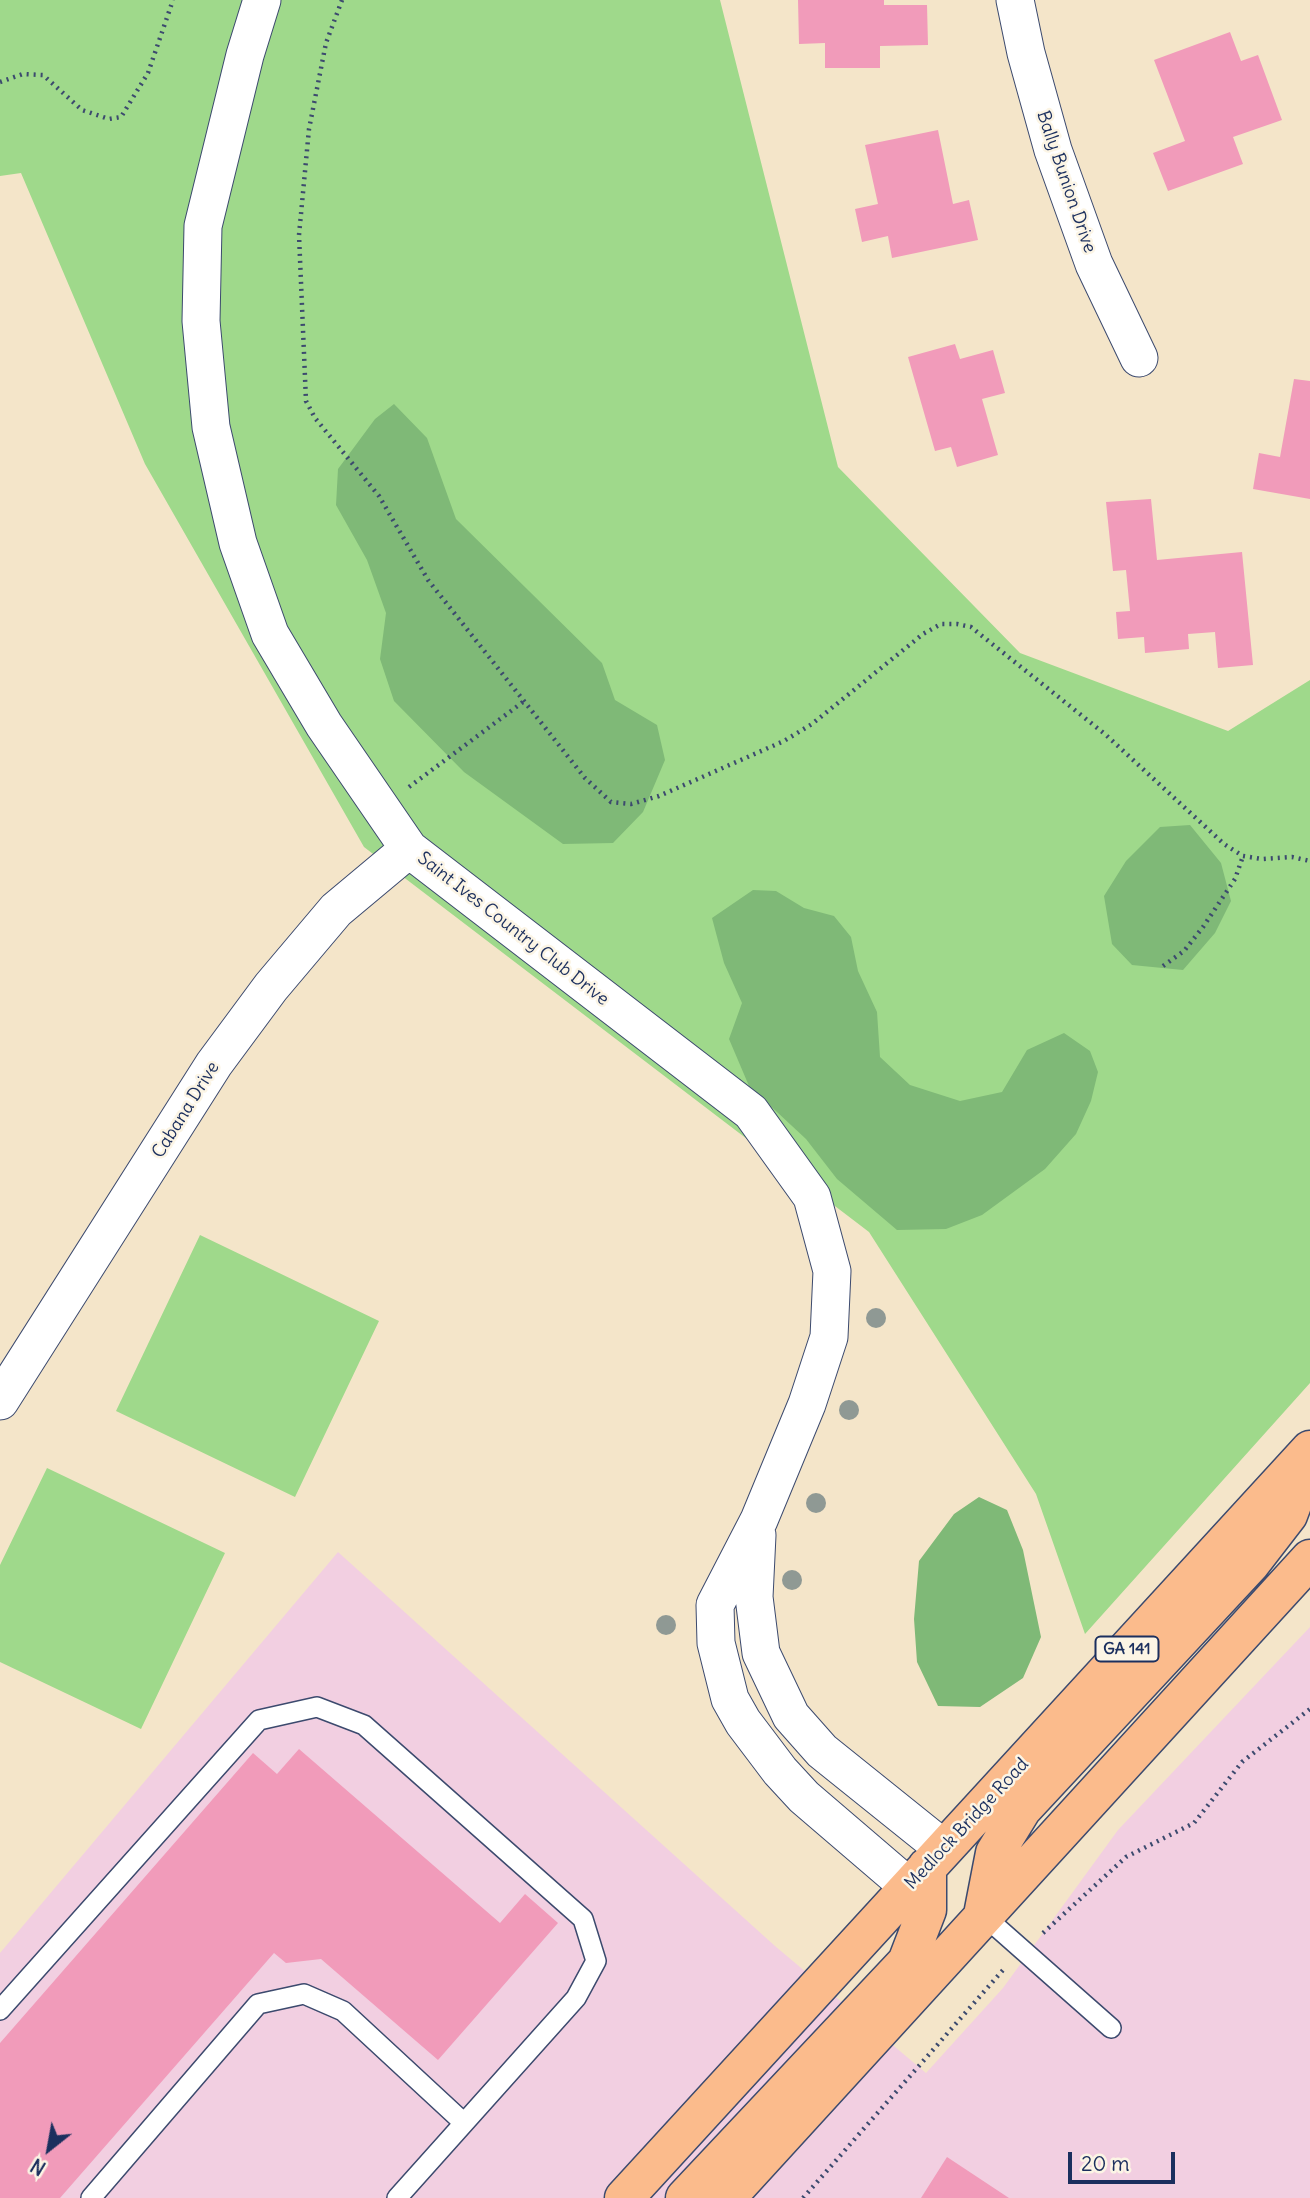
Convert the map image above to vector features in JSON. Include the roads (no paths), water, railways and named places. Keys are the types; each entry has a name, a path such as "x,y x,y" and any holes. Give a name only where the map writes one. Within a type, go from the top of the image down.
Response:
{"highway":[{"name":"Medlock Bridge Road","path":"624,2198 1301,1460"},
{"path":"983,1915 995,1853 1022,1809 1251,1563 1288,1515 1297,1491 1301,1460"},
{"path":"726,2198 1310,1559"},
{"path":"685,2198 907,1962 928,1910 927,1868"}],"street":[{"name":"Saint Ives Country Club Drive","path":"262,0 245,55 203,226 201,321 211,427 238,543 270,634 324,725 409,849 751,1112 812,1197 832,1271 829,1337 807,1404 759,1520 715,1605 716,1643 730,1699 743,1722 792,1784 927,1868"},
{"name":"Bally Bunion Drive","path":"1015,0 1026,53 1053,150 1094,264 1139,358"},
{"name":"Cabana Drive","path":"0,1401 214,1064 271,987 336,911 409,849"},
{"name":"Saint Ives Country Club Drive","path":"759,1520 754,1559 754,1597 761,1653 791,1716 927,1868"},
{"path":"792,1784 822,1751"}],"lane":[{"path":"0,2010 259,1720 317,1707 364,1725 583,1919 596,1961 576,1998 397,2198"},
{"path":"983,1915 1111,2028"},
{"path":"91,2198 258,2004 304,1994 344,2011 464,2123"}]}
